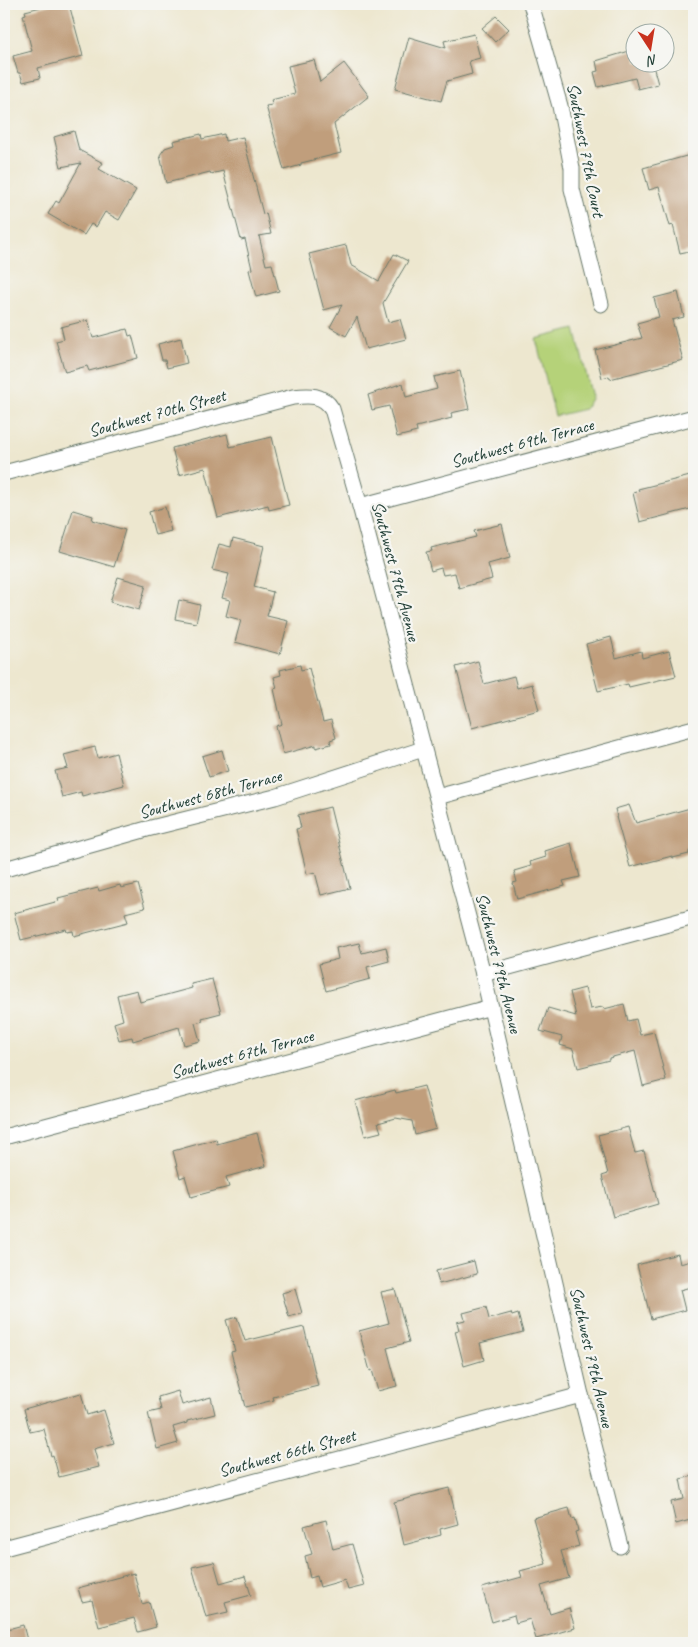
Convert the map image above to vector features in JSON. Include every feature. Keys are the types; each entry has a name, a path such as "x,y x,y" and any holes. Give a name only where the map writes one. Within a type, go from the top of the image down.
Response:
{"street":[{"name":"Southwest 79th Court","path":"531,4 560,106 572,168 572,189 601,304"},
{"name":"Southwest 70th Street","path":"4,473 286,398 305,396 320,398"},
{"name":"Southwest 79th Avenue","path":"320,398 328,403 332,409 340,435 437,797 491,1007 580,1395 620,1546"},
{"name":"Southwest 69th Terrace","path":"360,506 694,417"},
{"path":"437,797 694,728"},
{"name":"Southwest 68th Terrace","path":"5,870 147,829 275,797 423,750"},
{"path":"483,974 694,917"},
{"name":"Southwest 67th Terrace","path":"4,1136 491,1007"},
{"name":"Southwest 66th Street","path":"4,1548 580,1395"}],"green space":[{"path":"575,329 592,397 585,409 555,416 536,339"}],"building":[{"path":"53,4 69,4 83,56 38,68 40,78 23,82 13,56 32,51 23,15 26,14 25,11"},
{"path":"496,16 509,29 495,42 482,28"},
{"path":"474,34 480,58 469,61 472,74 447,81 441,101 395,89 409,37 446,48 444,41"},
{"path":"626,52 626,72 655,72 658,84 638,89 635,78 598,87 594,72 598,71 596,61"},
{"path":"314,60 320,82 344,63 369,96 334,124 341,153 301,163 301,165 284,170 266,106 272,105 271,100 295,94 288,66"},
{"path":"74,131 79,150 103,163 99,169 136,190 119,220 105,212 96,227 91,224 84,235 48,214 56,201 59,203 81,163 61,167 54,137"},
{"path":"201,134 202,139 224,134 225,141 243,137 263,214 266,213 271,234 259,236 266,265 272,264 279,291 256,297 249,270 252,269 245,239 241,240 223,171 211,174 210,172 166,183 160,155 165,148 174,145 173,141"},
{"path":"690,155 694,169 691,172 694,184 694,250 680,253 673,225 670,226 659,187 649,190 643,168"},
{"path":"346,245 351,265 379,281 394,254 408,261 383,303 388,322 400,319 406,339 366,349 357,317 346,336 330,327 342,305 324,310 309,254"},
{"path":"678,292 684,317 672,320 683,360 610,379 609,376 602,378 595,350 642,338 637,323 659,317 654,298"},
{"path":"88,320 93,338 127,329 129,336 132,335 138,358 89,371 87,366 65,372 56,341 64,339 61,327"},
{"path":"181,338 187,363 167,368 165,360 162,360 158,344"},
{"path":"460,371 469,409 451,413 452,418 416,427 417,432 397,437 389,406 372,410 368,395 403,383 406,397 437,389 434,377"},
{"path":"227,434 230,447 272,437 289,505 269,510 268,505 218,518 205,468 179,475 172,448"},
{"path":"694,475 694,508 640,522 633,493 639,491 638,489"},
{"path":"165,507 171,531 155,535 149,512"},
{"path":"73,510 93,516 92,520 125,530 114,567 60,551"},
{"path":"502,524 510,558 488,564 492,579 459,588 455,573 443,575 441,568 431,571 426,552 432,551 431,548 476,537 474,531"},
{"path":"233,538 264,546 254,587 273,592 267,616 288,621 280,654 235,642 241,620 226,616 230,600 222,598 229,574 212,570 219,544 231,547"},
{"path":"118,577 146,585 139,610 110,602"},
{"path":"179,600 200,605 196,623 175,619"},
{"path":"611,637 616,658 641,651 642,658 669,651 676,676 629,687 628,684 598,691 586,644"},
{"path":"478,661 484,684 514,676 517,688 532,684 539,710 472,728 456,667"},
{"path":"300,665 301,670 309,668 323,722 331,720 336,738 330,740 331,744 316,748 316,745 283,754 276,726 282,724 274,689 277,688 274,677 281,675 280,670"},
{"path":"95,747 98,758 116,753 124,785 82,796 81,792 62,797 55,771 68,768 64,755"},
{"path":"222,750 228,771 209,777 202,756"},
{"path":"629,805 636,823 694,807 694,850 689,851 689,854 673,858 672,856 630,867 615,809"},
{"path":"330,807 350,888 321,895 315,872 307,874 296,829 301,828 298,815"},
{"path":"571,843 580,877 563,881 565,886 517,899 513,883 517,882 514,871 531,866 530,862 546,857 545,851"},
{"path":"138,884 145,908 125,913 128,922 74,936 73,931 67,932 66,929 21,940 14,913 59,901 58,898 98,888 99,891 120,885 121,888"},
{"path":"359,943 362,953 386,947 389,961 367,967 370,979 326,991 319,964 338,959 336,948"},
{"path":"212,979 221,1013 202,1018 203,1021 195,1023 200,1041 184,1045 179,1027 133,1041 132,1037 119,1040 114,1023 123,1020 117,995 137,990 140,1002 192,988 191,984"},
{"path":"585,988 590,1009 603,1007 604,1009 624,1004 628,1021 636,1019 640,1035 654,1032 666,1080 643,1086 635,1051 578,1068 573,1049 560,1045 562,1037 540,1031 548,1008 576,1016 570,992"},
{"path":"424,1086 436,1129 415,1135 412,1121 396,1118 378,1123 381,1132 365,1136 355,1101 395,1090 396,1093"},
{"path":"628,1127 635,1153 644,1151 658,1204 613,1217 602,1176 608,1174 598,1135"},
{"path":"257,1133 266,1166 226,1177 229,1187 191,1197 185,1176 180,1178 173,1151 216,1139 217,1144"},
{"path":"678,1254 680,1264 694,1260 694,1286 680,1290 685,1310 651,1319 637,1265"},
{"path":"474,1261 477,1274 439,1284 436,1271"},
{"path":"295,1289 302,1313 289,1317 282,1293"},
{"path":"395,1289 409,1342 387,1348 397,1386 378,1391 372,1370 370,1371 359,1331 389,1323 381,1292"},
{"path":"486,1307 489,1319 511,1313 512,1316 518,1314 523,1332 480,1343 484,1360 464,1366 455,1331 459,1330 457,1322 465,1320 463,1313"},
{"path":"237,1317 245,1341 304,1327 318,1386 273,1397 274,1400 245,1407 231,1352 235,1351 226,1320"},
{"path":"178,1391 182,1405 211,1397 215,1414 187,1421 187,1423 173,1427 178,1443 157,1449 148,1413 161,1410 158,1397"},
{"path":"81,1393 87,1415 104,1410 114,1443 94,1449 99,1467 59,1477 44,1429 30,1432 24,1409"},
{"path":"694,1476 694,1519 676,1524 671,1502 684,1499 680,1479"},
{"path":"449,1488 458,1524 440,1529 441,1535 404,1545 394,1502"},
{"path":"569,1508 572,1519 575,1518 578,1531 575,1532 579,1546 561,1551 569,1578 541,1586 550,1614 569,1608 575,1628 536,1639 530,1619 516,1623 514,1615 492,1622 482,1588 522,1577 520,1571 546,1564 533,1518"},
{"path":"326,1520 333,1549 352,1544 364,1586 348,1590 345,1580 320,1587 317,1576 310,1578 305,1556 312,1554 304,1526"},
{"path":"214,1562 220,1583 245,1576 251,1595 225,1602 228,1612 206,1617 192,1567"},
{"path":"134,1573 142,1604 149,1602 156,1627 138,1632 134,1618 99,1627 92,1600 82,1602 78,1588"},
{"path":"23,1625 27,1640 4,1643 4,1630"}]}
